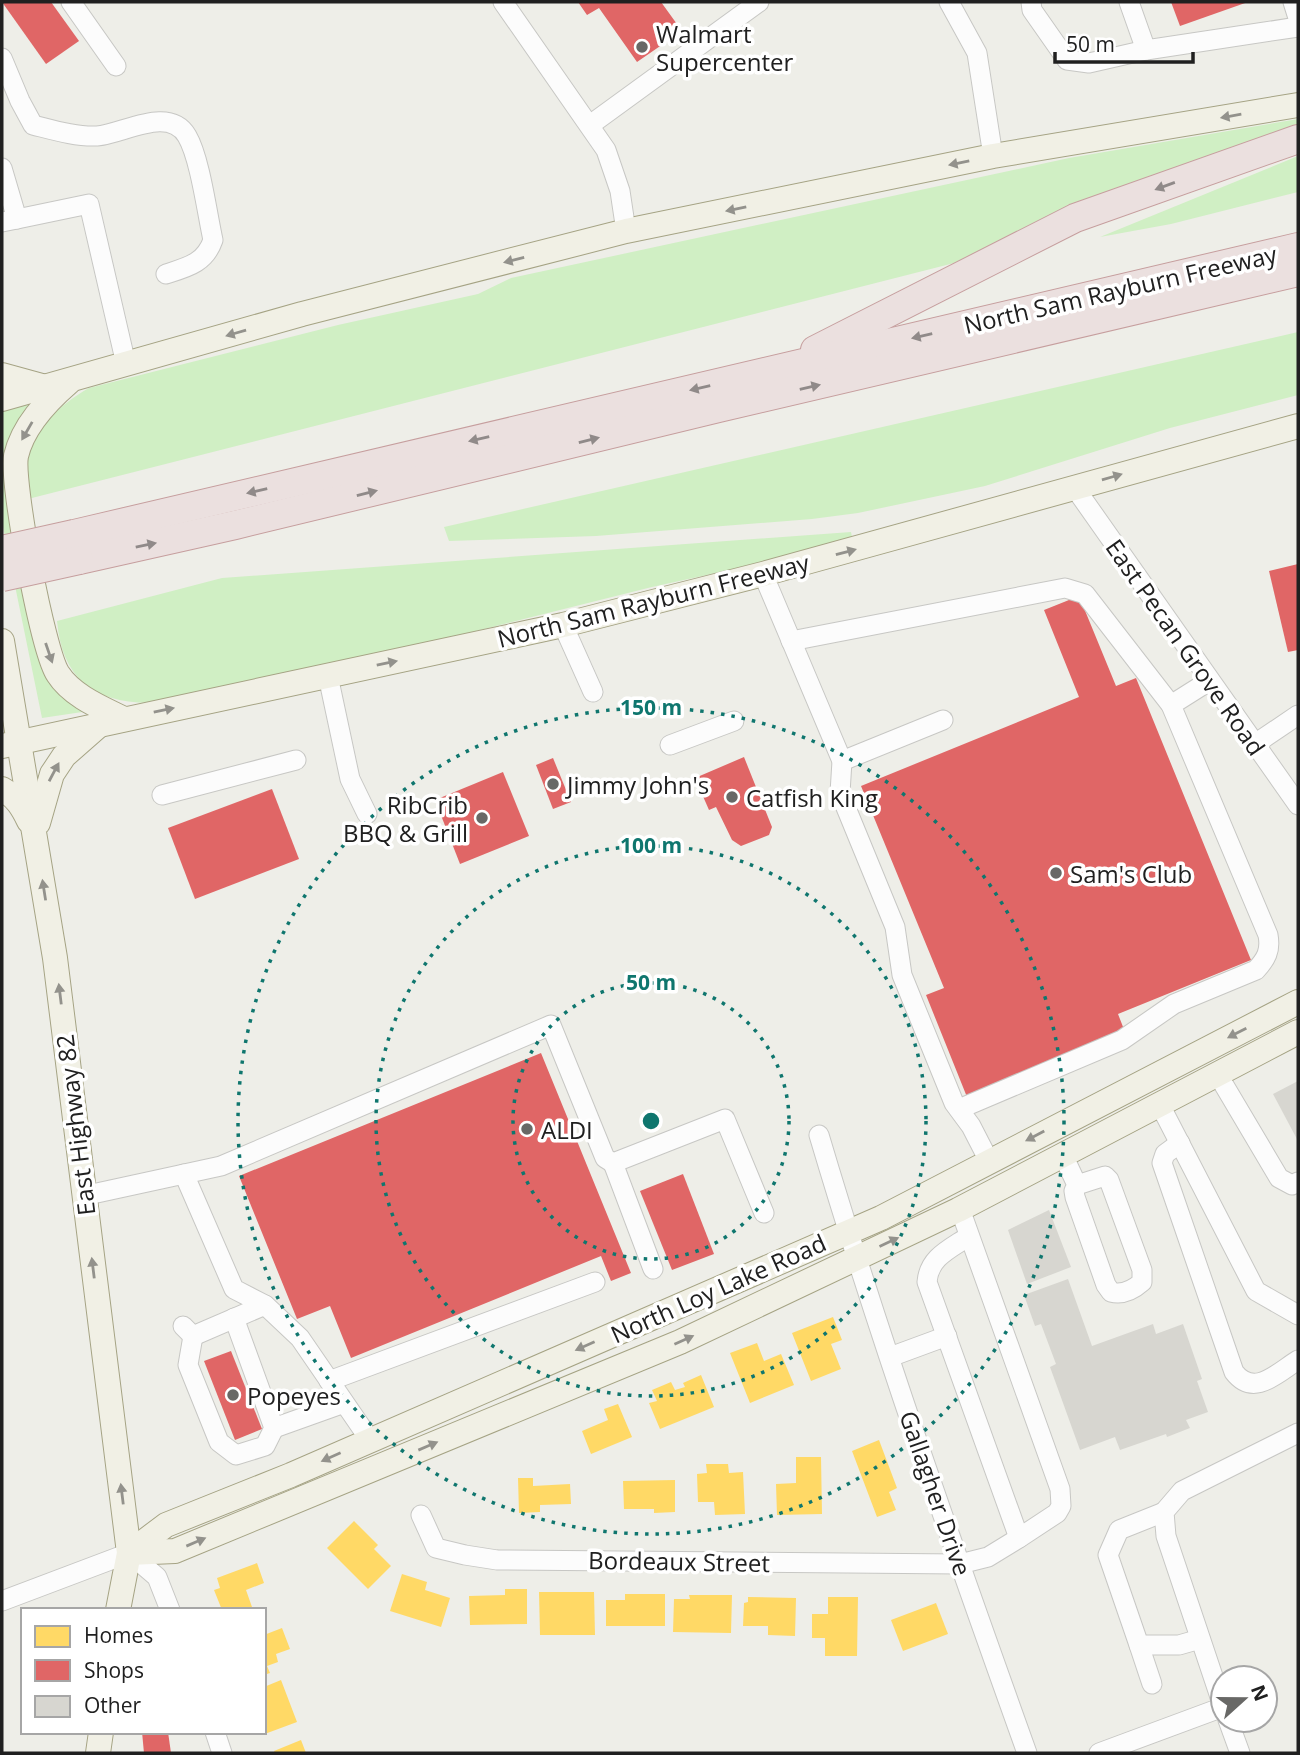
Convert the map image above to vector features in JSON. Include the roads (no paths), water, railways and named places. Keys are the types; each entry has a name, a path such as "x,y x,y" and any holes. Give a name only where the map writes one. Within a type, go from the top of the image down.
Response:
{"highway":[{"path":"775,370 1075,218 1298,138"},
{"name":"North Sam Rayburn Freeway","path":"2,577 77,547 775,370 1298,247"},
{"name":"North Sam Rayburn Freeway","path":"2,550 77,547 236,525 1298,272"}],"main road":[{"path":"2,399 302,314 626,231 993,156 1298,104"},
{"path":"2,375 46,387"},
{"path":"71,380 44,406 27,428 16,457 16,487 46,643 55,668 76,692 124,719"},
{"name":"North Sam Rayburn Freeway","path":"11,743 563,625 763,574 1298,426"},
{"name":"East Highway 82","path":"2,641 11,743 35,834 55,957 129,1553 118,1608"},
{"path":"35,834 52,774 64,756 99,726"},
{"path":"2,789 21,804 35,834"},
{"name":"North Loy Lake Road","path":"129,1553 166,1525 370,1440 881,1217 1298,1002"},
{"name":"North Loy Lake Road","path":"129,1553 175,1551 680,1342 960,1209 1298,1032"},
{"path":"98,1753 101,1734"}],"street":[{"path":"71,2 116,66"},
{"path":"503,2 606,150 620,191 626,231"},
{"path":"590,125 759,2"},
{"path":"949,2 977,53 993,156"},
{"path":"1031,2 1032,10 1067,60 1089,63 1146,50 1298,27"},
{"path":"1129,2 1146,50"},
{"path":"1293,2 1298,18"},
{"path":"2,58 33,125 97,136 158,121 172,123 186,132 193,148 213,240 208,254 193,266 166,274"},
{"path":"2,168 10,221 89,204 126,364"},
{"name":"East Pecan Grove Road","path":"1075,488 1298,805"},
{"path":"763,574 842,761 840,793 895,926 902,975 954,1103 971,1126 989,1161"},
{"path":"791,640 1065,588 1085,594 1171,705 1268,935 1270,947 1266,959 1256,970 1174,1004 1122,1040 959,1110"},
{"path":"563,625 593,692"},
{"path":"328,676 350,779 367,814"},
{"path":"1171,705 1209,681"},
{"path":"1255,744 1298,715"},
{"path":"842,761 943,720"},
{"path":"670,745 734,721"},
{"path":"162,795 296,760"},
{"path":"83,1196 221,1166 551,1025 605,1158 613,1163 653,1269"},
{"path":"1218,1074 1279,1178 1292,1185 1298,1182"},
{"path":"1160,1105 1255,1291 1298,1315"},
{"path":"613,1163 725,1119 764,1213"},
{"name":"Gallagher Drive","path":"819,1135 890,1357 1027,1753"},
{"path":"1180,1143 1165,1154 1161,1163 1234,1372 1242,1382 1253,1385 1265,1381 1298,1360"},
{"path":"1063,1155 1077,1185"},
{"path":"184,1174 234,1289 265,1305 300,1338 370,1440"},
{"path":"1105,1176 1109,1180 1143,1277 1136,1288 1118,1294 1111,1292 1106,1285 1075,1197 1077,1185 1105,1176"},
{"path":"960,1209 1060,1489 1061,1506 1057,1513 988,1557 960,1564"},
{"path":"969,1236 935,1260 928,1270 927,1282 1019,1538"},
{"path":"329,1381 595,1282"},
{"path":"265,1305 234,1318 188,1331 188,1365 219,1442 236,1455 265,1446 274,1428 344,1403"},
{"path":"234,1318 274,1428"},
{"path":"890,1357 947,1336"},
{"path":"1152,1684 1108,1555 1119,1530 1164,1512 1182,1491 1298,1433"},
{"path":"1164,1512 1166,1536 1209,1666"},
{"name":"Bordeaux Street","path":"421,1515 436,1548 497,1560 960,1564"},
{"path":"129,1553 157,1577 169,1608"},
{"name":"North Loy Lake Road","path":"2,1601 129,1553"},
{"path":"1139,1645 1179,1645 1200,1639"},
{"path":"1098,1753 1209,1712"},
{"path":"216,1734 222,1753"},
{"path":"1233,1734 1240,1753"}],"place":[{"name":"Walmart Supercenter","path":"642,47"},
{"name":"Jimmy John's","path":"553,784"},
{"name":"Catfish King","path":"732,797"},
{"name":"RibCrib BBQ & Grill","path":"482,818"},
{"name":"Sam's Club","path":"1056,873"},
{"name":"ALDI","path":"527,1129"},
{"name":"Popeyes","path":"233,1395"}]}
